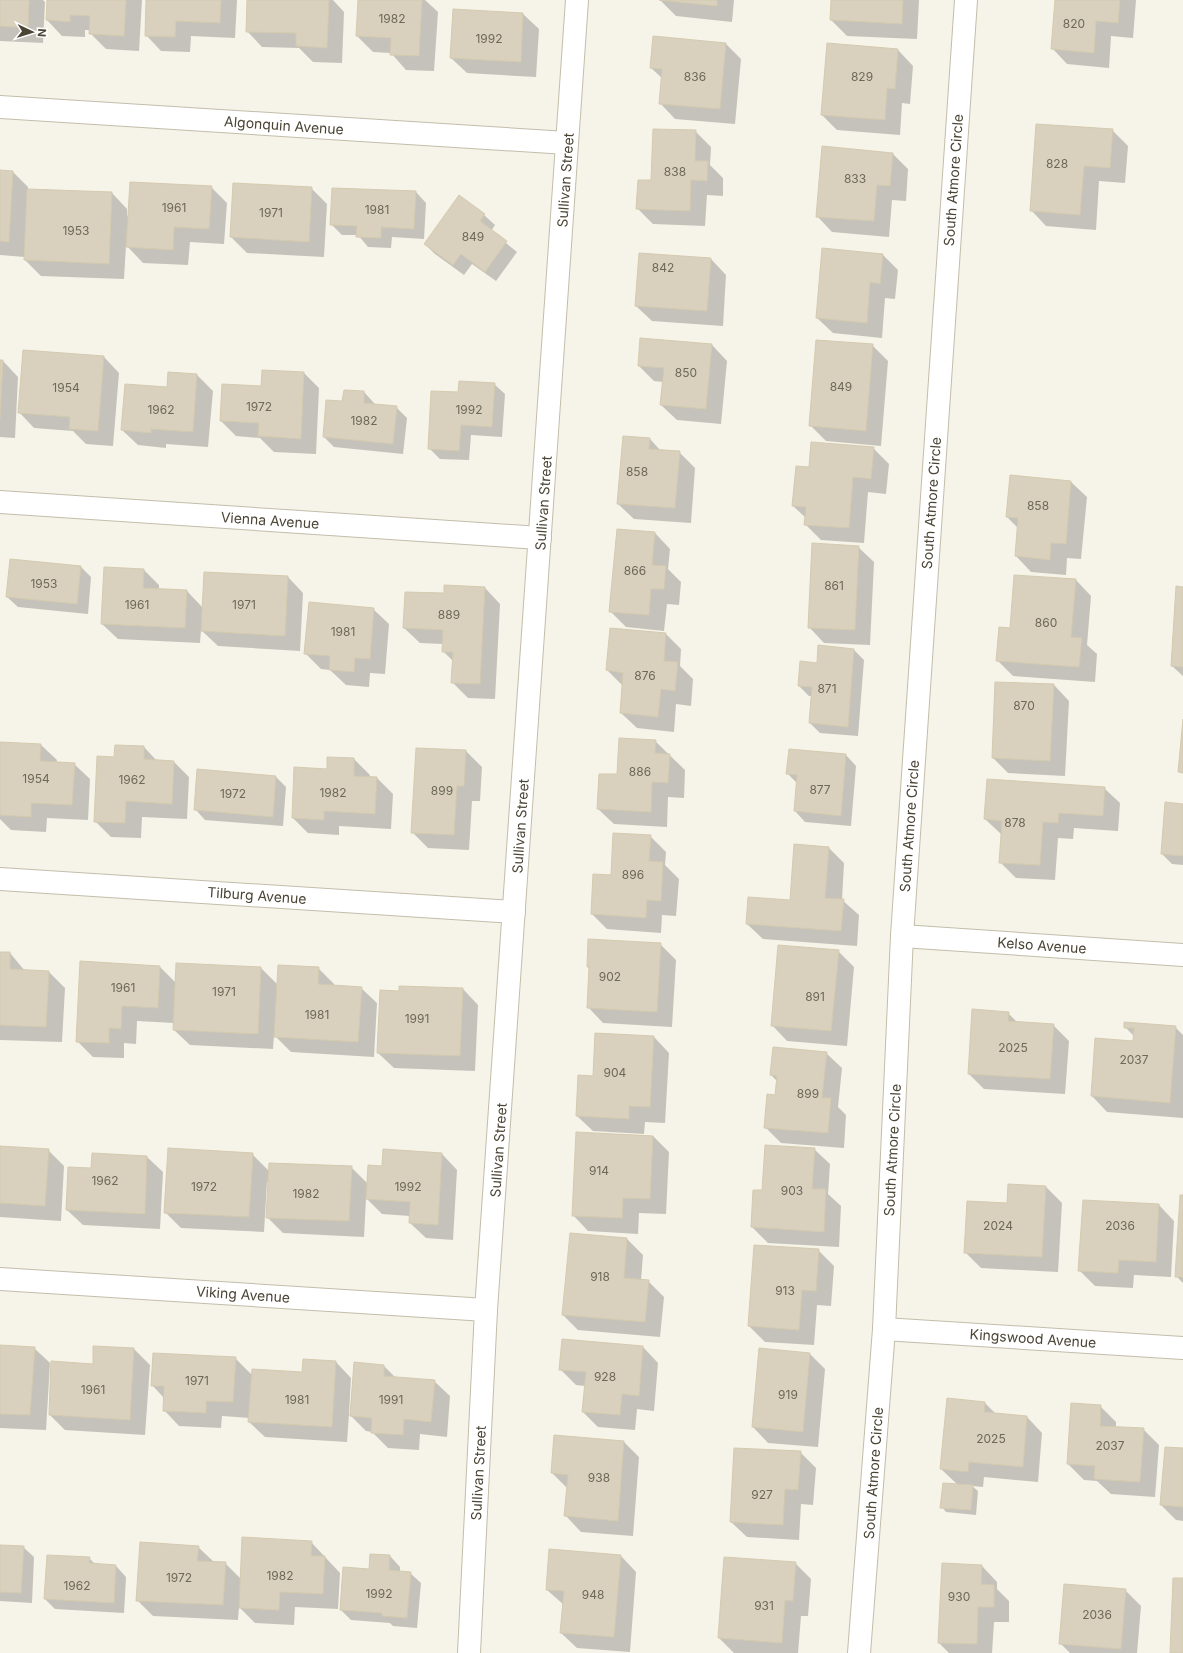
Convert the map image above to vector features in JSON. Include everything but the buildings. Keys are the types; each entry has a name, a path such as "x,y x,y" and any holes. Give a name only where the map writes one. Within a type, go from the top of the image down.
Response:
{"street":[{"name":"Sullivan Street","path":"469,1653 486,1310 577,0"},
{"name":"South Atmore Circle","path":"859,1653 884,1329 902,936 966,0"},
{"name":"Algonquin Avenue","path":"0,108 567,143"},
{"name":"Vienna Avenue","path":"0,502 540,538"},
{"name":"Tilburg Avenue","path":"0,879 514,912"},
{"name":"Kelso Avenue","path":"902,936 1183,955"},
{"name":"Viking Avenue","path":"0,1279 486,1310"},
{"name":"Kingswood Avenue","path":"884,1329 1183,1348"}]}
